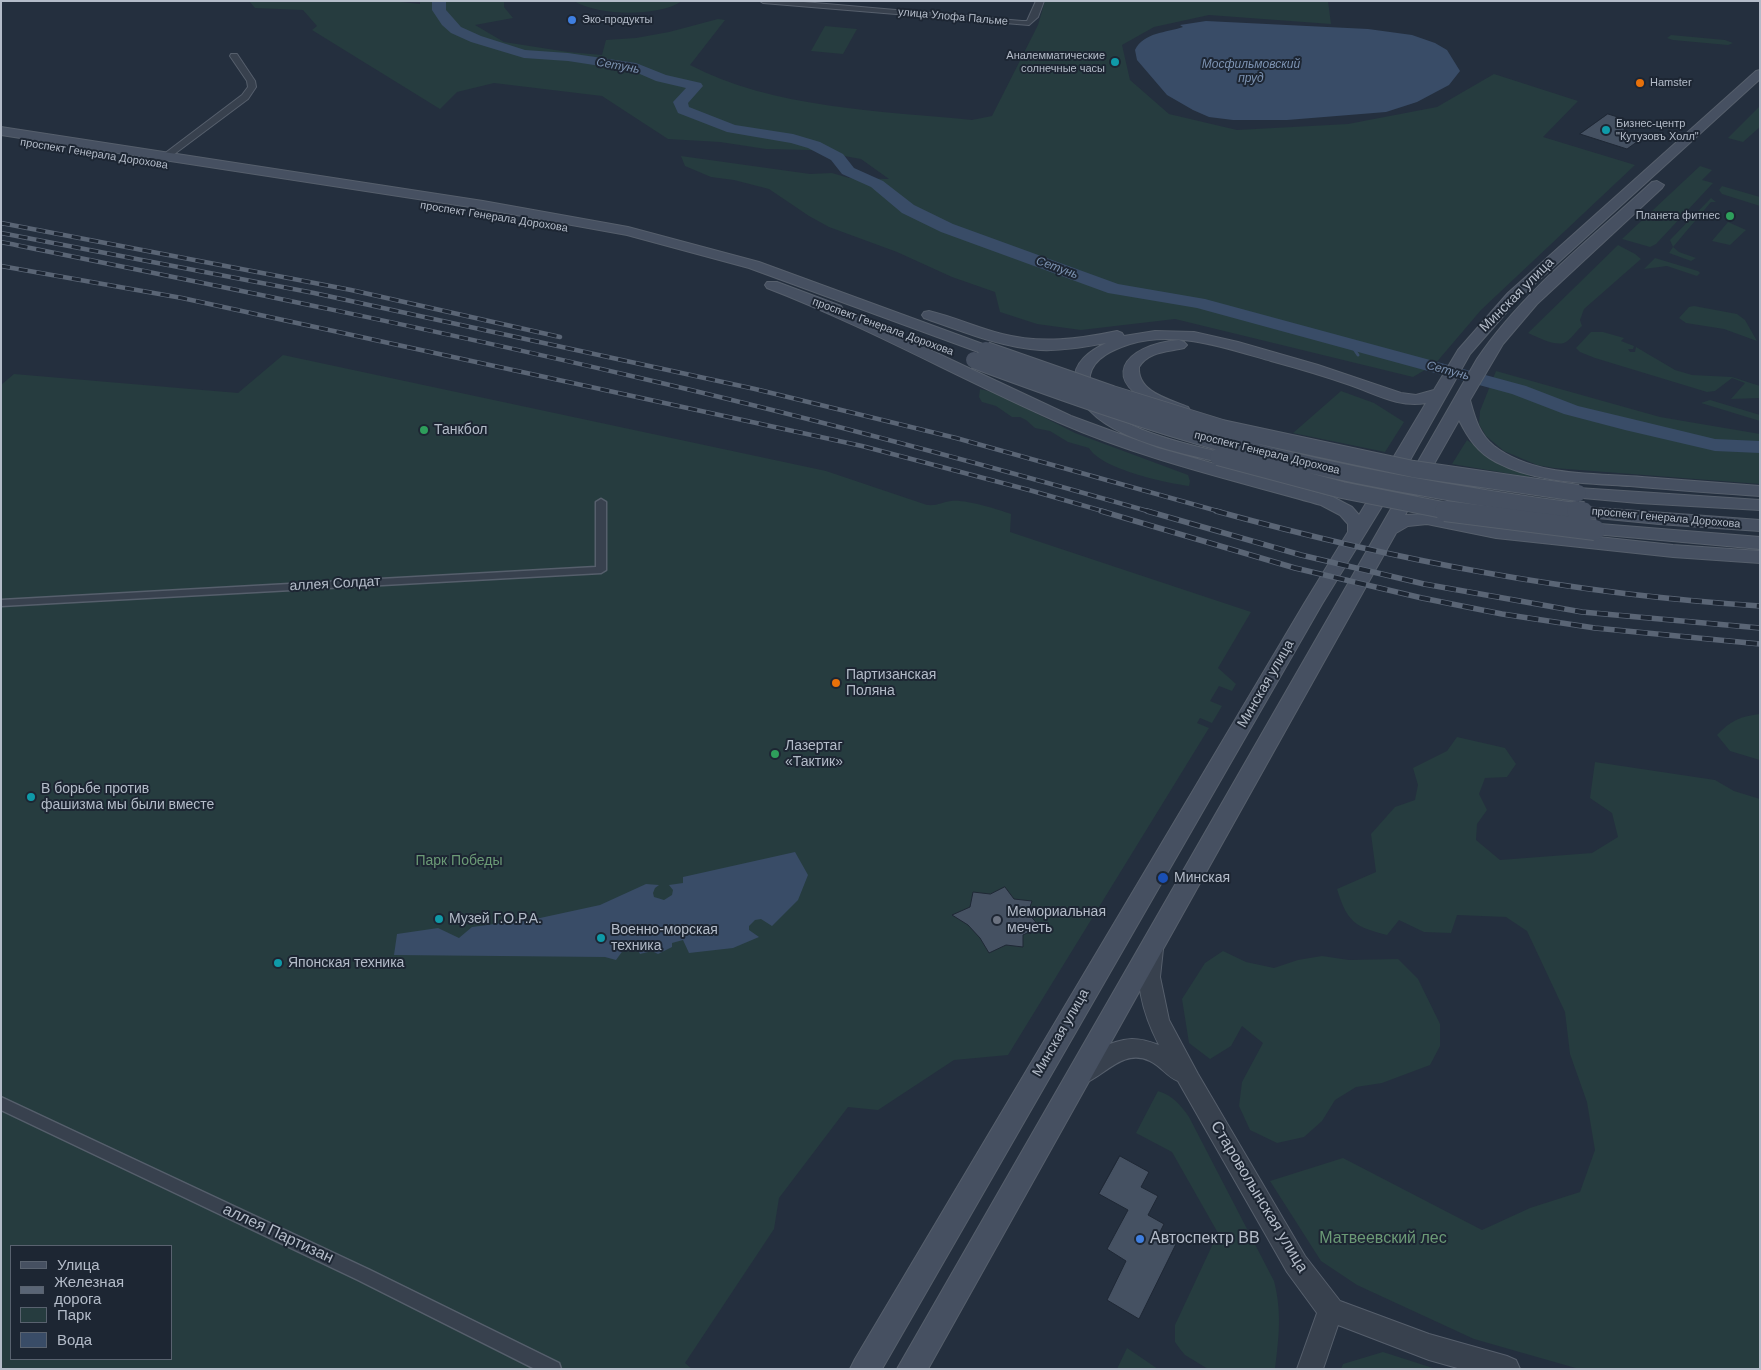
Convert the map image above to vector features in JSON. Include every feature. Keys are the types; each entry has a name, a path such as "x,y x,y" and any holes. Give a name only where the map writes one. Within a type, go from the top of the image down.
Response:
{"main road":[{"name":"Минская улица","path":"865,1369 1312,604 1357,532 1411,422 1440,392 1463,353 1495,314 1513,296 1760,73"},
{"path":"1690,154 1760,90"},
{"name":"проспект Генерала Дорохова","path":"1,132 578,221 670,241 804,282 1126,414 1276,457 1466,496 1583,512 1760,526"},
{"name":"проспект Генерала Дорохова","path":"1,138 472,212 585,232 698,260 980,355 1167,412 1268,439 1422,470 1578,492 1648,499 1760,505"},
{"name":"Минская улица","path":"912,1369 1485,359 1497,341 1532,301 1670,173"},
{"path":"670,241 778,265 1011,341 1053,345 1156,332 1233,345 1325,372 1406,400 1421,400 1440,392"},
{"path":"807,298 1064,420 1200,467 1339,506 1357,523 1357,532"},
{"path":"1181,335 1140,337 1108,347 1088,363 1082,376 1086,398 1107,419 1128,430 1180,447 1306,481 1418,506 1505,520 1595,530 1760,543"},
{"path":"1268,439 1165,404 1140,389 1132,378 1131,368 1137,358 1148,351 1165,346 1195,346 1348,388 1384,402 1411,422"},
{"path":"1463,399 1464,417 1472,435 1495,454 1524,467 1545,473 1574,477 1760,492"},
{"path":"1387,530 1404,521 1426,519 1496,532 1673,551 1760,556"}],"street":[{"name":"улица Улофа Пальме","path":"763,1 1022,23 1029,22 1034,17 1040,1"},
{"path":"139,161 155,161 164,157 245,96 252,87 251,81 234,56"},
{"name":"аллея Солдат","path":"1,603 601,570 601,502"},
{"path":"1154,941 1149,977 1158,1021 1190,1082"},
{"path":"1073,1084 1091,1067 1109,1055 1125,1048 1142,1048 1154,1052 1172,1062 1190,1082"},
{"name":"Староволынская улица","path":"1190,1082 1296,1264 1331,1310"},
{"name":"аллея Партизан","path":"1,1103 364,1275 553,1369"},
{"path":"1310,1369 1331,1310 1429,1347 1507,1369"}],"green space":[{"path":"249,1 392,1 420,4 420,1 504,1 504,7 513,18 475,25 504,42 602,55 606,40 636,38 669,32 718,19 725,20 690,65 722,79 791,99 864,110 972,120 992,116 1038,25 1045,1 1328,1 1331,24 1209,15 1154,27 1122,45 1130,80 1169,114 1237,130 1348,124 1437,107 1494,74 1578,101 1543,137 1635,165 1481,310 1435,364 1413,377 1175,319 1081,330 1037,324 1000,312 995,292 952,277 897,252 829,227 769,189 734,180 711,177 685,166 681,156 810,174 832,173 849,178 889,179 861,159 810,150 766,149 720,142 668,139 602,96 494,83 457,92 440,109 312,30 317,26 303,10 255,8"},
{"path":"574,1 682,1 659,10 628,13 598,10"},
{"path":"825,26 857,29 843,54 811,51"},
{"path":"1671,35 1725,40 1733,43 1728,45 1667,38"},
{"path":"1760,106 1760,127 1743,142 1728,138"},
{"path":"1700,166 1712,170 1702,180 1713,183 1656,244 1650,247 1622,239"},
{"path":"1722,186 1760,197 1760,206 1722,194 1719,190"},
{"path":"1711,198 1716,202 1711,202 1673,247 1670,240"},
{"path":"1728,222 1746,230 1730,245 1712,241"},
{"path":"1618,245 1641,259 1584,309 1580,320 1582,326 1571,338 1560,344 1546,341 1528,333"},
{"path":"1673,247 1679,252 1696,258 1691,261 1669,253"},
{"path":"1655,258 1700,273 1697,276 1667,266 1644,269"},
{"path":"1694,306 1737,314 1745,320 1757,341 1724,329 1686,323 1679,318 1689,307"},
{"path":"1591,332 1603,332 1624,338 1621,341 1634,346 1633,349 1628,349 1630,352 1635,352 1636,347 1675,370 1692,375 1732,377 1760,386 1760,398 1731,399 1745,383 1732,378 1715,391 1707,392 1580,352 1576,348"},
{"name":"Парк Победы","path":"283,355 826,471 927,505 964,501 981,505 1011,514 1010,532 1251,612 1218,668 1236,684 1232,691 1219,686 1210,701 1222,706 1212,723 1200,718 1197,723 1209,728 1008,1055 954,1060 878,1110 848,1107 779,1198 774,1229 685,1363 692,1369 1,1369 1,385 14,374 238,393"},
{"path":"1496,371 1660,417 1760,434 1760,484 1554,468 1537,465 1504,451 1486,436 1479,424 1480,411"},
{"path":"980,389 996,393 1075,433 1188,475 1189,486 1135,474 1106,462 1096,456 1089,448 1068,442 1050,431 1035,428 1020,417 1012,417 996,406 982,402 979,397"},
{"path":"1341,391 1374,403 1404,422 1385,452 1293,433"},
{"path":"1710,400 1760,415 1760,421 1701,403"},
{"path":"1467,440 1496,460 1530,475 1529,477 1452,464"},
{"path":"1760,714 1760,760 1730,751 1717,735 1736,720"},
{"name":"Матвеевский лес","path":"1457,737 1505,748 1516,764 1507,777 1485,778 1479,794 1487,810 1477,824 1476,840 1500,860 1592,853 1618,837 1612,813 1590,798 1595,762 1715,780 1734,791 1760,799 1760,1369 1579,1369 1474,1339 1357,1285 1321,1261 1270,1181 1343,1158 1482,1230 1530,1208 1580,1192 1595,1150 1587,1102 1570,1054 1565,1012 1527,931 1506,917 1457,915 1451,933 1424,932 1399,920 1387,935 1367,929 1354,921 1345,909 1337,889 1376,872 1371,834 1395,807 1415,800 1418,785 1413,768 1447,751"},
{"path":"1223,951 1246,962 1274,968 1298,960 1322,956 1349,960 1398,959 1418,979 1440,1024 1440,1046 1430,1065 1382,1083 1356,1087 1335,1100 1322,1121 1304,1137 1277,1143 1250,1130 1239,1106 1242,1082 1263,1043 1242,1026 1231,1046 1210,1059 1189,1043 1182,999 1205,963"},
{"path":"1158,1091 1176,1101 1189,1117 1274,1281 1279,1314 1279,1335 1275,1369 1208,1369 1185,1355 1175,1342 1175,1325 1218,1233 1172,1152 1136,1133"},
{"path":"1127,1348 1155,1367 1158,1369 1117,1369"},
{"path":"1383,1352 1436,1369 1341,1369 1343,1364"}],"water":[{"name":"Мосфильмовский пруд","path":"1206,21 1368,29 1412,35 1435,43 1447,50 1460,71 1449,85 1417,102 1386,112 1287,120 1233,120 1209,117 1167,95 1137,60 1135,50 1139,44 1150,36 1183,27 1180,25"},
{"path":"795,852 808,875 798,900 772,926 761,919 755,920 749,926 749,930 759,937 733,948 689,953 683,940 672,943 672,947 658,954 652,951 640,954 637,948 624,949 616,960 605,957 394,955 397,934 438,928 459,938 472,927 540,918 600,905 646,884 659,885 655,888 654,897 664,900 672,895 673,890 669,885 683,883 683,877"}],"building":[{"name":"Бизнес-центр \"Кутузовъ Холл\"","path":"1608,114 1634,122 1620,133 1641,139 1627,149 1580,134"},
{"name":"Мемориальная мечеть","path":"1005,887 1014,899 1032,901 1028,913 1040,927 1023,935 1023,947 1006,945 989,953 980,938 968,925 952,915 970,907 973,892 990,894"},
{"name":"Автоспектр ВВ","path":"1120,1156 1149,1172 1141,1187 1158,1196 1148,1215 1164,1224 1159,1234 1176,1244 1139,1319 1107,1300 1126,1261 1107,1249 1128,1210 1099,1194"}],"waterway":[{"name":"Сетунь","path":"439,1 439,10 447,22 456,30 476,39 524,54 568,57 636,67 661,78 696,86 680,102 683,110 732,129 793,139 814,145 837,157 848,171 877,184 908,209 947,228 1114,289 1199,303 1519,390 1571,410 1625,424 1715,445 1760,447"},
{"name":"Сетунь","path":"1352,346 1358,355"}],"railway":[{"path":"5,224 1,223 351,290 560,337"},
{"path":"1,233 314,293 755,389 956,438 1221,512"},
{"path":"1,242 401,324 640,378 897,442 1151,512"},
{"path":"1,266 182,298 862,446 1106,512"},
{"path":"1101,511 1295,568 1422,598 1502,614 1595,628 1760,644"},
{"path":"1147,511 1301,555 1424,584 1582,612 1760,628"},
{"path":"1216,511 1351,545 1486,573 1622,593 1690,601 1760,606"}],"place":[{"name":"Эко-продукты","path":"572,20"},
{"name":"Аналемматические солнечные часы","path":"1115,62"},
{"name":"Hamster","path":"1640,83"},
{"name":"Бизнес-центр \"Кутузовъ Холл\"","path":"1606,130"},
{"name":"Планета фитнес","path":"1730,216"},
{"name":"Танкбол","path":"424,430"},
{"name":"Партизанская Поляна","path":"836,683"},
{"name":"Лазертаг «Тактик»","path":"775,754"},
{"name":"В борьбе против фашизма мы были вместе","path":"31,797"},
{"name":"Минская","path":"1163,878"},
{"name":"Музей Г.О.Р.А.","path":"439,919"},
{"name":"Мемориальная мечеть","path":"997,920"},
{"name":"Военно-морская техника","path":"601,938"},
{"name":"Японская техника","path":"278,963"},
{"name":"Автоспектр ВВ","path":"1140,1239"}]}
